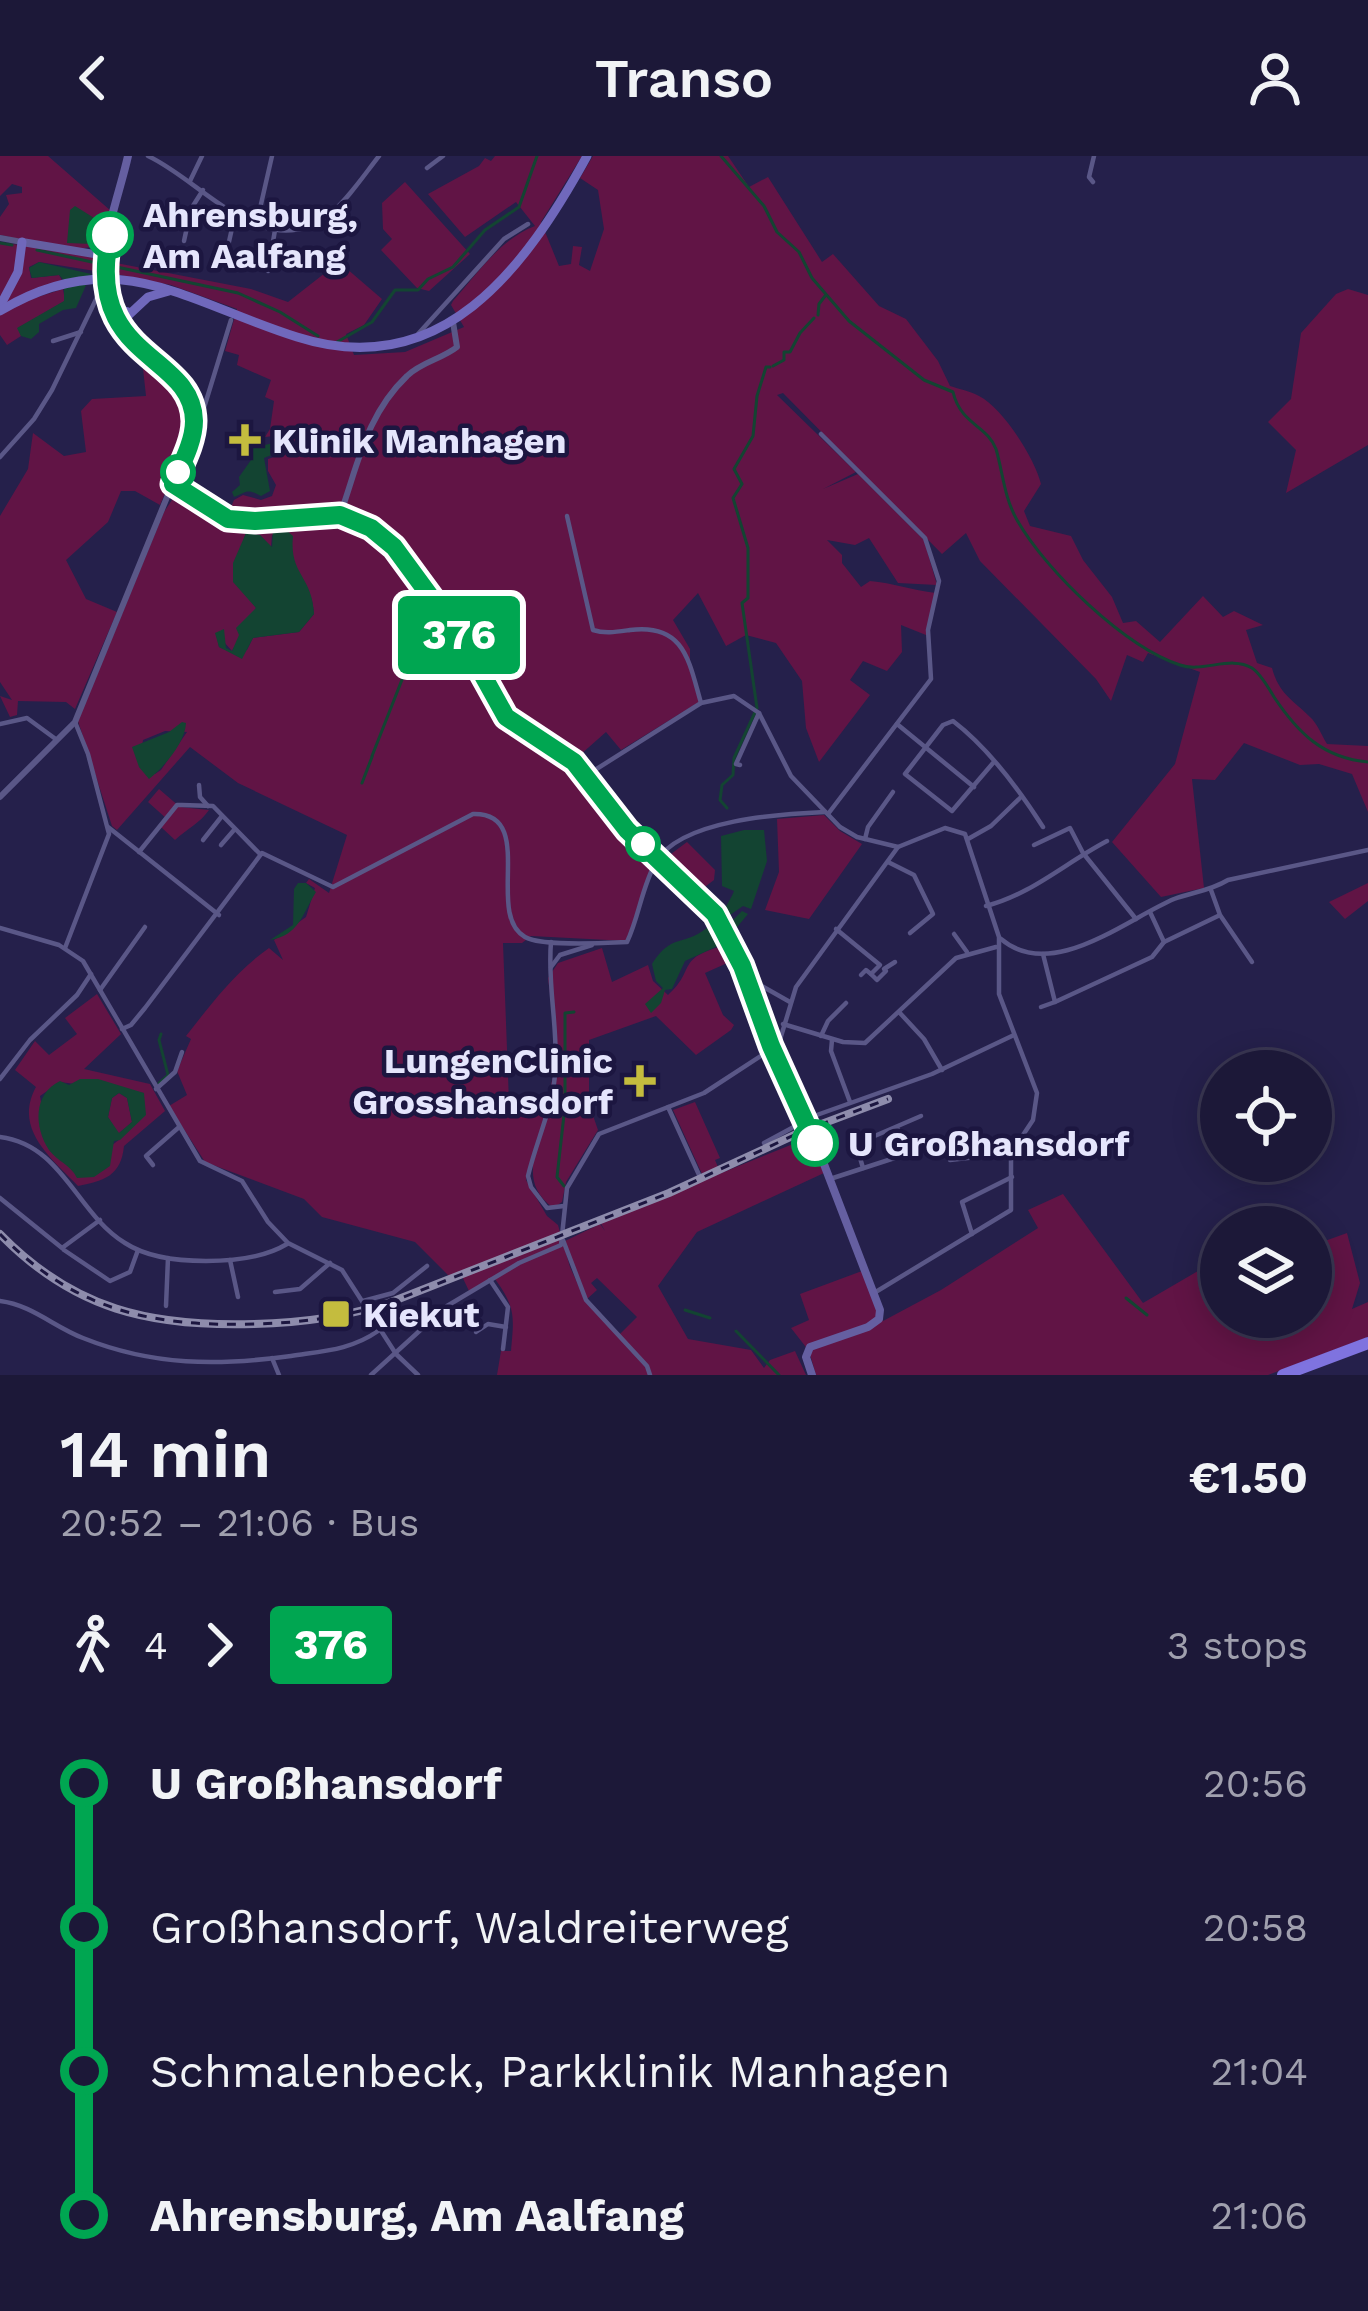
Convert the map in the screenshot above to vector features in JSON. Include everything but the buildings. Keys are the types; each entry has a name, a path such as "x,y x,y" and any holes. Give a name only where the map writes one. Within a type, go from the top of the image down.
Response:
{"highway":[{"path":"1283,1375 1368,1348"},
{"path":"1306,1375 1368,1348"}],"main road":[{"path":"128,156 106,256 105,298 122,319 127,335 181,388 194,417 190,442 173,484 235,520 340,515 371,528 394,547 466,645 506,717 589,778 617,818 715,914 775,1037 880,1312 877,1321 810,1347 806,1357 812,1375"},
{"path":"0,309 46,290 123,280 181,291 280,332 335,347 393,346 429,336 480,302 509,270 587,156"},
{"path":"86,253 110,238"},
{"path":"0,309 18,272 24,242 106,256"},
{"path":"18,272 24,288 46,290"},
{"path":"122,319 140,292 123,280"},
{"path":"122,319 148,297 181,291"}],"street":[{"path":"148,156 235,214 275,230 301,229 324,218 379,156"},
{"path":"190,181 202,156"},
{"path":"256,226 270,156"},
{"path":"427,168 443,156"},
{"path":"1093,182 1089,177 1094,156"},
{"path":"184,241 190,209 202,190"},
{"path":"226,255 235,214"},
{"path":"390,343 419,333 504,239 528,224"},
{"path":"268,271 275,230"},
{"path":"0,238 24,242"},
{"path":"0,457 34,419 92,306 105,298"},
{"path":"340,515 370,428 411,372 457,346 446,306"},
{"path":"194,417 200,418 203,412 231,320"},
{"path":"53,341 81,332"},
{"path":"548,978 560,955 580,947 629,941 657,859 692,836 759,816 827,813 931,679 928,630 939,580 925,538 821,434"},
{"path":"1,794 74,722 173,484"},
{"path":"567,516 592,630 648,629 666,634 685,650 701,703"},
{"path":"589,778 701,703 734,696 759,712 787,769 848,833 898,847"},
{"path":"740,765 736,764 741,746 759,712"},
{"path":"0,724 27,718 57,740"},
{"path":"993,763 955,810 945,809 906,777 924,747 951,720 993,763 1043,827"},
{"path":"65,948 108,827 74,722"},
{"path":"897,724 974,787"},
{"path":"199,785 200,796 209,807"},
{"path":"865,839 893,792"},
{"path":"968,839 991,826 1021,796"},
{"path":"140,851 172,811 182,805 213,806 260,854 334,887 473,814 484,814 507,838 512,921 526,938 610,943"},
{"path":"203,840 222,816"},
{"path":"108,827 219,915"},
{"path":"650,1375 586,1300 563,1240 564,1206 572,1176 599,1134 710,1090 761,1055 836,929 898,847 945,828 968,839 982,877 999,943 997,986 1037,1100 1033,1120 1011,1153 1012,1208 874,1292"},
{"path":"1034,845 1070,828 1083,853 1136,919"},
{"path":"221,845 234,830"},
{"path":"986,906 1028,892 1107,841"},
{"path":"775,1037 821,1036 866,1043 967,952 999,943 1042,954 1066,950 1228,880 1368,850"},
{"path":"122,1029 131,1025 219,915 260,854"},
{"path":"888,862 914,875 933,914 910,933"},
{"path":"1211,890 1220,915 1252,962"},
{"path":"1150,912 1164,942"},
{"path":"1041,1007 1152,957 1164,942 1220,915"},
{"path":"100,990 145,927"},
{"path":"0,928 65,948 83,961 204,1165 242,1181 288,1243 342,1270 396,1354 418,1375"},
{"path":"836,929 883,968"},
{"path":"954,934 967,952"},
{"path":"551,941 548,978 555,1079 529,1176 531,1187 547,1208 564,1206"},
{"path":"1042,954 1055,1002"},
{"path":"861,975 896,962"},
{"path":"0,1079 91,974"},
{"path":"760,985 790,1002"},
{"path":"821,1036 846,1003"},
{"path":"899,1012 924,1039 942,1070"},
{"path":"764,1143 807,1120 942,1070 1014,1035"},
{"path":"832,1040 831,1051 850,1102"},
{"path":"156,1089 175,1072 182,1052"},
{"path":"668,1107 700,1177"},
{"path":"863,1168 856,1144 921,1116"},
{"path":"153,1165 146,1156 178,1128"},
{"path":"830,1180 913,1152 897,1128"},
{"path":"0,1136 39,1151 122,1242 138,1250 168,1258 230,1261 288,1243"},
{"path":"950,1160 1011,1153"},
{"path":"972,1234 962,1202 1012,1177"},
{"path":"0,1198 110,1281 130,1272 138,1250"},
{"path":"62,1248 100,1220"},
{"path":"375,1374 440,1311 490,1280 556,1249 563,1240"},
{"path":"166,1306 168,1258"},
{"path":"230,1261 238,1297"},
{"path":"275,1292 300,1289 329,1263"},
{"path":"364,1302 393,1293 427,1266"},
{"path":"490,1280 508,1307 503,1349"},
{"path":"0,1301 29,1309 80,1337 170,1363 272,1358 354,1346 380,1329"},
{"path":"476,1331 485,1324 506,1327"},
{"path":"272,1358 279,1375"},
{"path":"185,1362 185,1375"}],"shaded area":[{"path":"0,156 48,156 111,211 100,243 77,249 0,235 0,217 9,204 6,195 22,193 22,187 12,184 0,196"},
{"path":"495,156 582,156 541,222 559,266 571,264 573,246 582,247 579,265 590,271 604,229 598,190 580,178 593,156 728,156 749,187 768,177 822,262 833,254 879,306 906,319 938,361 950,386 979,396 1008,423 1041,484 1024,511 1030,526 1071,536 1112,597 1123,623 1136,621 1160,642 1203,596 1223,617 1234,611 1263,625 1246,630 1257,663 1272,668 1282,690 1313,720 1327,744 1368,746 1368,812 1352,774 1319,764 1300,765 1244,743 1215,780 1192,779 1204,888 1161,897 1112,842 1175,764 1200,672 1148,653 1143,662 1127,655 1111,701 1096,679 980,561 966,533 942,554 783,393 777,395 856,472 823,489 858,474 924,540 937,585 898,583 869,538 855,545 827,540 861,587 870,581 936,593 926,635 901,625 902,652 887,671 863,661 850,680 870,695 819,762 806,728 802,681 776,643 746,635 726,646 698,593 673,620 690,649 690,671 699,702 621,750 606,732 571,763 653,863 627,941 531,936 522,943 503,943 509,1102 546,1102 555,1056 548,978 558,963 602,948 612,982 648,965 653,981 668,995 693,960 727,945 734,960 705,973 723,1015 734,1025 731,1030 696,1055 656,1016 589,1040 589,1104 598,1130 566,1182 562,1202 553,1208 536,1187 536,1143 526,1180 547,1216 558,1225 586,1302 618,1336 637,1317 597,1278 591,1283 597,1290 587,1299 565,1241 600,1224 605,1231 600,1222 808,1138 824,1173 697,1232 658,1286 688,1339 751,1350 764,1368 770,1360 795,1351 806,1375 497,1375 501,1351 511,1351 513,1321 495,1279 469,1291 460,1272 449,1276 415,1242 322,1217 304,1199 205,1162 169,1106 187,1095 177,1071 191,1039 186,1036 257,957 269,948 283,960 274,940 306,917 315,888 306,883 309,879 329,893 347,835 238,783 190,747 117,830 112,826 78,721 164,512 178,491 225,521 234,500 243,495 261,500 272,496 276,485 268,459 289,452 295,444 290,434 265,437 274,401 265,397 271,380 237,365 239,355 225,351 237,309 171,285 110,273 111,262 251,289 288,302 339,262 382,299 364,325 346,334 354,355 405,352 464,327 453,301 500,248 535,226 516,202 465,237 428,194 485,158 491,161","holes":["246,533 260,535 271,547 272,535 292,544 294,563 314,614 299,632 253,638 247,650 233,653 219,647 216,633 232,651 256,608 241,572","165,731 187,732 161,770 155,774 139,767 143,740"]},
{"path":"405,182 470,254 429,291 417,288 381,250 392,239 383,229 382,203"},
{"path":"75,206 99,221 101,230 93,244 67,243 70,210"},
{"path":"0,242 96,257 95,271 39,262 29,267 31,278 59,275 63,282 0,307"},
{"path":"39,262 91,274 76,308 39,324 39,332 31,339 21,336 17,328 64,301 64,280 59,275 32,278 29,268"},
{"path":"63,289 65,301 18,328 21,336 7,345 0,335 0,315"},
{"path":"1348,289 1368,295 1368,445 1286,493 1296,450 1268,422 1291,399 1301,333 1336,294"},
{"path":"142,359 163,378 185,411 180,459 160,505 135,491 121,491 108,522 66,560 86,599 117,612 75,709 66,702 18,701 17,715 10,717 0,696 12,700 0,682 0,516 28,469 33,433 64,456 86,452 81,411 92,399 146,396"},
{"path":"289,439 289,448 264,458 270,491 234,497 232,492 240,485 253,448"},
{"path":"273,528 293,536 294,559 314,614 299,632 253,638 242,659 219,647 215,633 224,629 226,648 232,651 239,635 236,628 256,608 233,582 233,563 246,533 260,535 272,547"},
{"path":"182,722 185,731 178,746 149,779 132,747"},
{"path":"159,789 180,807 209,810 175,840 161,827 167,819 148,802"},
{"path":"824,815 862,844 809,919 765,910 779,872 777,819"},
{"path":"764,830 767,861 751,909 743,906 730,915 730,923 742,911 748,914 733,932 724,922 734,891 722,886 721,836"},
{"path":"687,842 715,870 714,880 698,892 663,860"},
{"path":"298,883 316,892 294,929 270,940 293,925"},
{"path":"1368,883 1368,901 1345,919 1329,902"},
{"path":"711,924 722,944 685,961 672,989 665,990 651,1013 645,1004 663,988 652,964 667,947"},
{"path":"97,994 121,1034 84,1069 150,1084 165,1111 124,1146 115,1171 78,1186 38,1142 29,1116 36,1087 15,1070 35,1041 49,1055 77,1034 65,1018","holes":["60,1082 144,1093 127,1132 110,1147 71,1166 50,1151 40,1096"]},
{"path":"80,1079 98,1079 144,1093 146,1115 114,1141 110,1166 94,1177 77,1178 49,1150 41,1131 39,1112 45,1094 60,1081 69,1085","holes":["119,1093 127,1098 132,1122 119,1133 108,1117 112,1098"]},
{"path":"119,1093 127,1098 132,1122 118,1134 108,1117 112,1098"},
{"path":"695,1102 720,1158 715,1160 718,1167 702,1174 673,1110"},
{"path":"1063,1194 1143,1303 1200,1270 1200,1338 1332,1338 1332,1238 1347,1233 1360,1283 1352,1309 1368,1302 1368,1337 1268,1375 816,1375 809,1351 791,1328 809,1320 800,1294 862,1271 883,1321 1038,1228 1028,1210"}],"waterway":[{"path":"337,342 372,322 395,290 418,290 428,279 453,267 485,230 519,207 537,156"},
{"path":"721,156 849,321 924,380 953,392 962,411 992,441 1017,520 1047,562 1089,605 1135,642 1180,665 1235,663 1252,668 1313,742 1338,755 1368,762"},
{"path":"0,243 12,245"},
{"path":"37,250 92,262"},
{"path":"112,266 238,293 318,336"},
{"path":"818,315 825,296"},
{"path":"773,366 784,360 784,352 790,352 814,318"},
{"path":"727,808 720,800 722,785 733,775 734,758 757,708 742,603 748,598 748,548 733,498 742,484 734,469 753,436 757,396 766,367 770,367"},
{"path":"372,756 407,667"},
{"path":"362,783 372,757"},
{"path":"564,1186 557,1177 565,1106 565,1013 574,1012"},
{"path":"159,1083 168,1075 161,1034"},
{"path":"1126,1298 1147,1315"},
{"path":"685,1310 710,1318"},
{"path":"736,1331 779,1375"}],"railway":[{"path":"0,1234 56,1281 116,1309 217,1324 323,1318 391,1302 669,1193 803,1131 888,1099"}],"bus line":[{"name":"376","path":"110,235 104,281 114,316 136,345 181,388 191,407 190,442 173,484 228,519 340,515 371,528 394,547 466,645 506,717 574,762 627,830 715,914 742,966 771,1046 815,1143"}],"place":[{"name":"Ahrensburg, Am Aalfang","path":"110,235"},
{"name":"Klinik Manhagen","path":"245,440"},
{"name":"LungenClinic Grosshansdorf","path":"640,1081"},
{"name":"U Großhansdorf","path":"815,1143"},
{"name":"Kiekut","path":"336,1314"}]}
